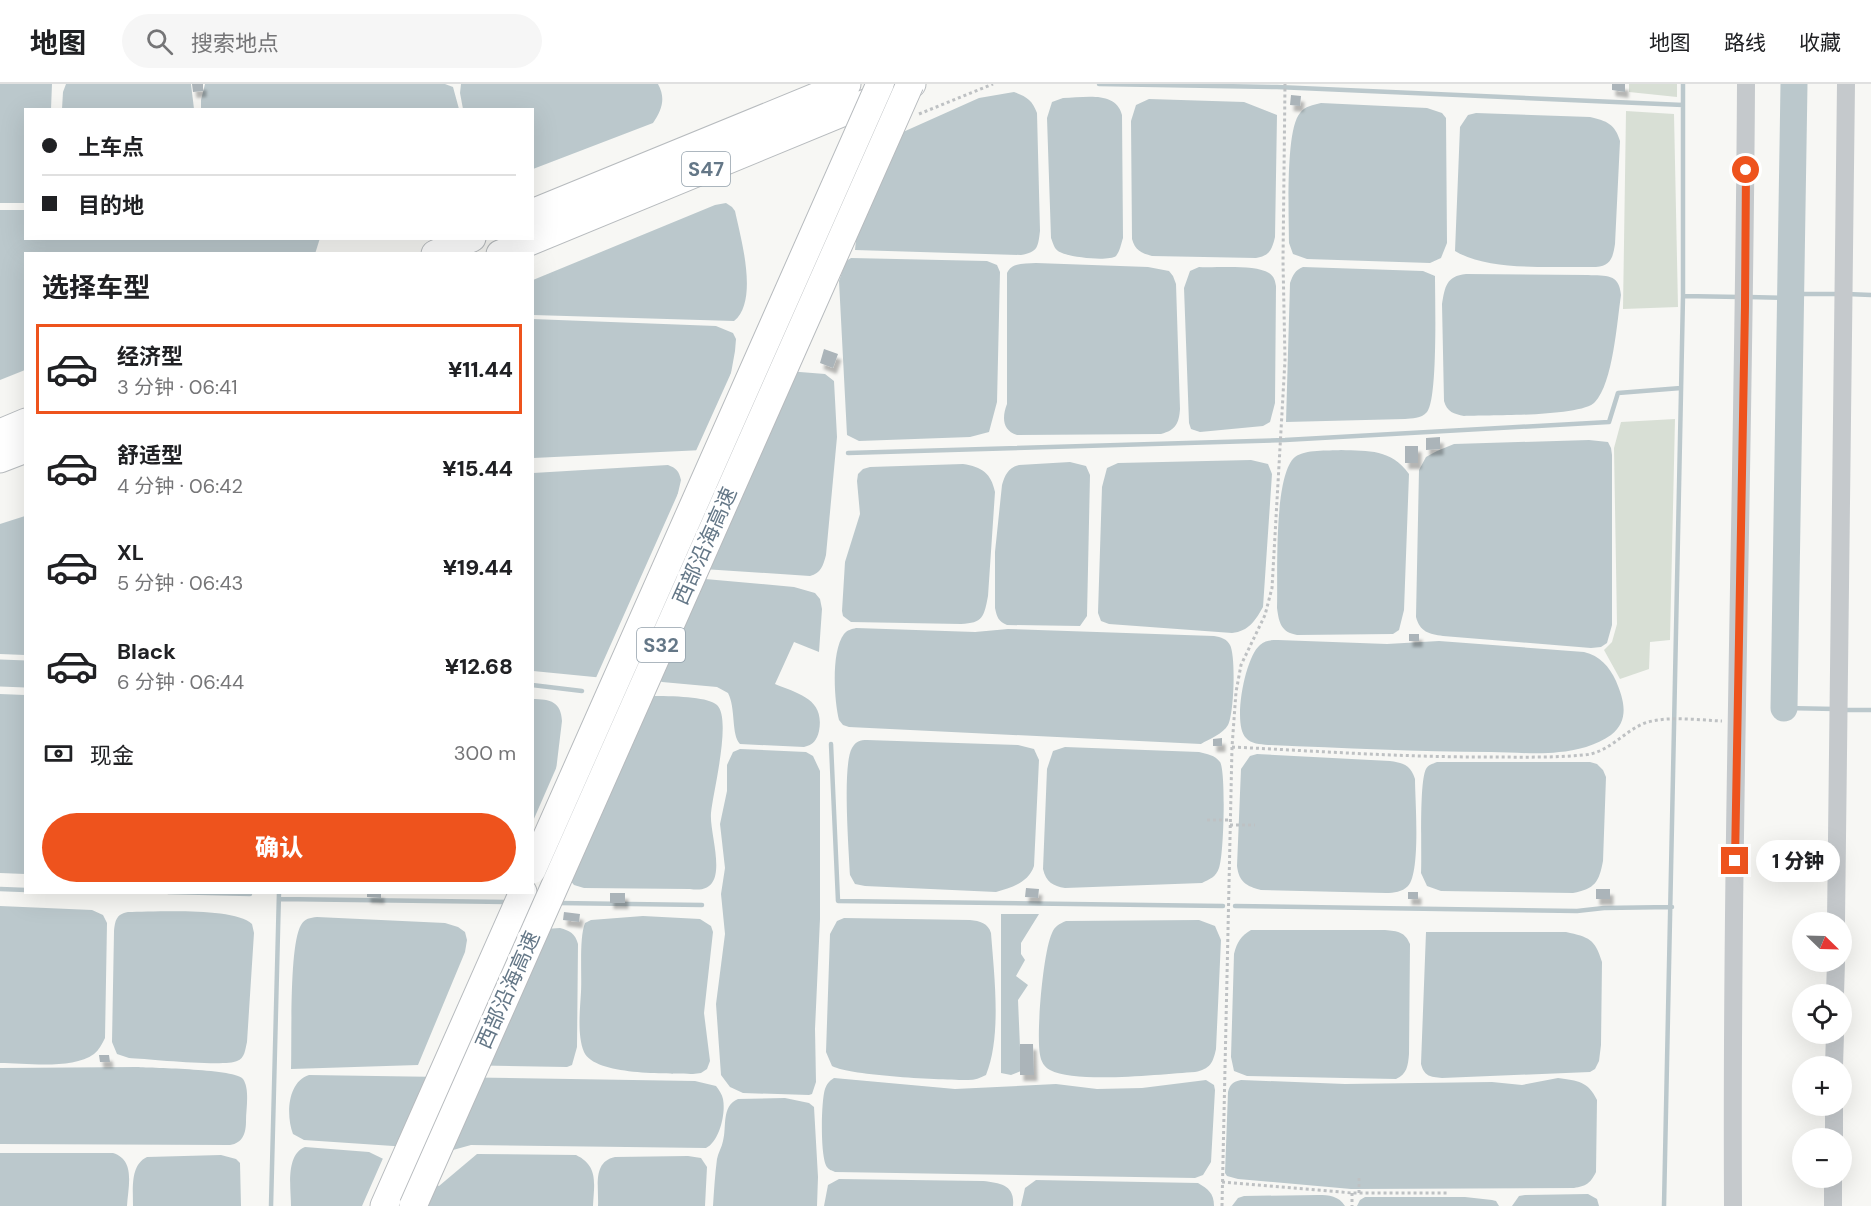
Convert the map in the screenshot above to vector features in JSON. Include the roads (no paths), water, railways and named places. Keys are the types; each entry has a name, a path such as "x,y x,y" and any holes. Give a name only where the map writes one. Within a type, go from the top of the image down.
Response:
{"highway":[{"name":"S47","path":"534,212 847,84"},
{"name":"西部沿海高速","path":"534,865 880,84"},
{"name":"S47","path":"534,240 911,84"},
{"name":"西部沿海高速","path":"413,1206 911,84"},
{"path":"440,252 467,240"},
{"name":"S47","path":"505,252 534,240"},
{"name":"西部沿海高速","path":"384,1206 522,894"}],"street":[{"path":"1733,1206 1732,1071 1745,306 1746,84"},
{"path":"1836,912 1846,84"},
{"path":"1833,1188 1833,1206"}],"waterway":[{"path":"1099,84 1277,87 1683,105"},
{"path":"1664,1206 1683,296 1683,84"},
{"path":"1784,708 1794,84"},
{"path":"1791,294 1839,294"},
{"path":"1847,294 1871,295"},
{"path":"1683,296 1740,297"},
{"path":"1748,297 1791,298"},
{"path":"848,453 1285,440 1609,422 1618,393 1681,388"},
{"path":"0,673 24,674"},
{"path":"534,685 582,691"},
{"path":"1784,708 1836,709"},
{"path":"1844,710 1871,710"},
{"path":"831,744 838,901 1223,906"},
{"path":"0,889 24,890"},
{"path":"271,1206 279,894"},
{"path":"279,899 507,902"},
{"path":"558,903 702,905"},
{"path":"1235,906 1577,911 1604,908 1672,907"}]}
